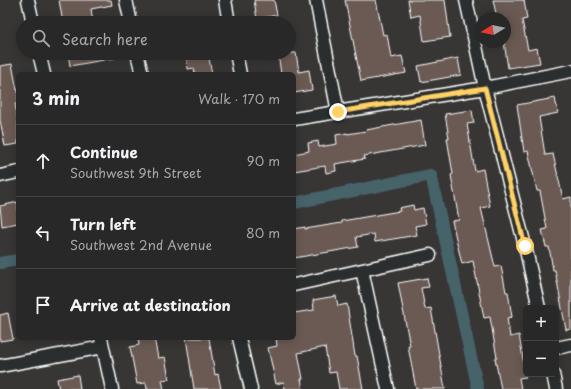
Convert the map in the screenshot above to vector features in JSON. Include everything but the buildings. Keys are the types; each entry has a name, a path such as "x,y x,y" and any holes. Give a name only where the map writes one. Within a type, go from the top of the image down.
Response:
{"street":[{"path":"28,0 31,16"},
{"path":"126,0 129,16"},
{"path":"225,0 228,16"},
{"path":"316,0 338,112"},
{"path":"466,0 485,88 538,305"},
{"path":"41,60 44,72"},
{"path":"139,60 142,72"},
{"path":"237,60 240,72"},
{"path":"296,119 485,88 571,71"},
{"path":"0,176 16,172"},
{"path":"296,285 430,255"},
{"path":"362,270 388,389"},
{"path":"239,340 251,389"},
{"path":"0,366 102,342 112,389"},
{"path":"559,347 571,345"},
{"path":"554,377 556,389"}],"waterway":[{"path":"296,203 431,175 478,389"},
{"path":"0,263 16,260"}],"route":[{"path":"338,112 485,88 525,246"}]}
